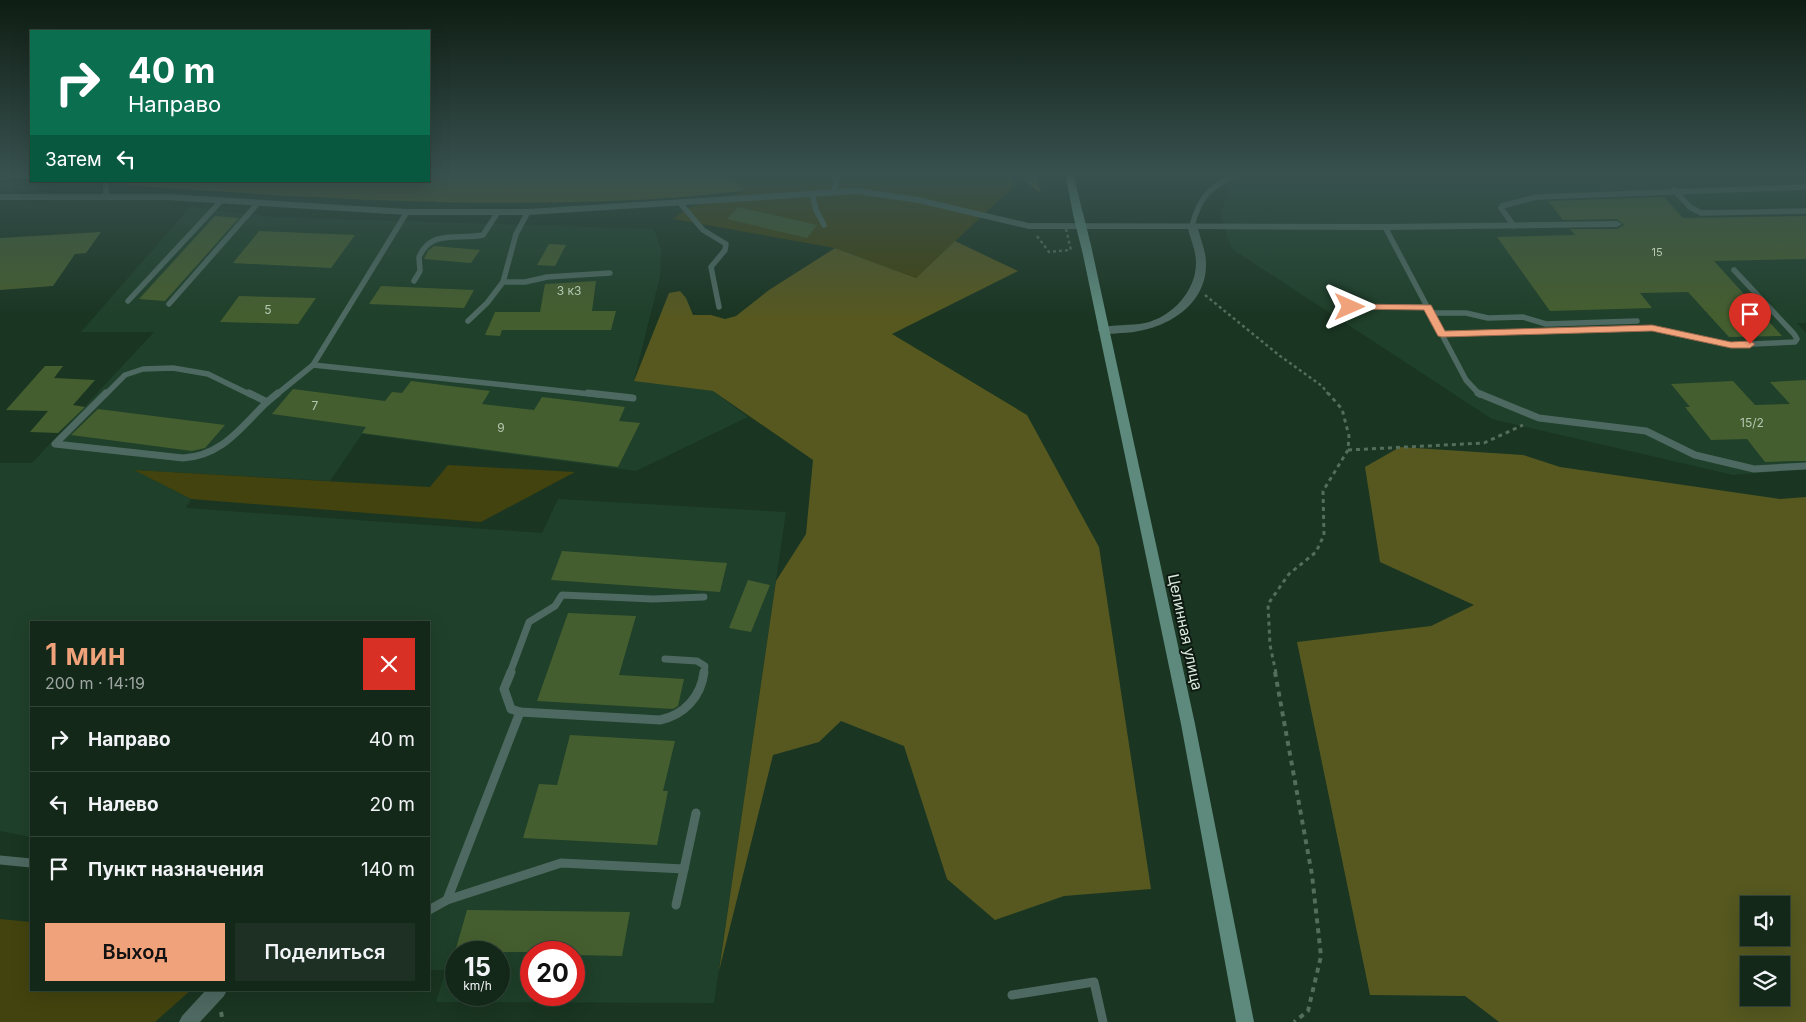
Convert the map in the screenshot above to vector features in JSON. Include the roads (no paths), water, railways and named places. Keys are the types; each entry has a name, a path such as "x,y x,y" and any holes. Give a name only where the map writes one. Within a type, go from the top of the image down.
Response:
{"main road":[{"name":"Целинная улица","path":"1080,221 1188,724 1245,1022"}],"street":[{"path":"998,221 1029,226 1385,228 1617,224"},
{"path":"1102,330 1133,328 1164,320 1184,304 1197,284 1201,264 1192,226"},
{"path":"188,1022 217,991"}],"lane":[{"path":"128,301 203,221"},
{"path":"169,304 242,221"},
{"path":"267,402 208,374 173,368 142,369 125,375 54,444 183,458 200,457 221,446 267,402 313,365 402,221"},
{"path":"414,281 420,271 417,261 418,257 430,240 438,237 470,238 482,236 492,221"},
{"path":"468,321 487,303 503,282 516,234 523,221"},
{"path":"695,221 703,230 726,244 725,250 710,267 719,307"},
{"path":"822,221 824,225"},
{"path":"1192,226 1193,221"},
{"path":"1510,221 1514,226"},
{"path":"1385,228 1466,380 1478,392 1502,405 1539,418 1646,430 1695,455 1754,469 1806,466"},
{"path":"1442,334 1652,328 1731,345 1795,342 1797,339 1794,334 1734,270"},
{"path":"503,282 525,282 547,277 610,273"},
{"path":"1350,307 1429,310 1466,313 1488,318 1523,317 1546,324 1637,321"},
{"path":"313,365 632,398"},
{"path":"665,659 698,661 705,666 700,692 676,717 660,720 520,712 511,709 504,689 529,622 555,606 559,597 567,594 653,599 704,597"},
{"path":"446,900 520,712"},
{"path":"676,905 696,813"},
{"path":"0,860 30,863"},
{"path":"430,909 446,900 562,863 684,869"},
{"path":"1012,995 1094,982 1103,1022"}]}
